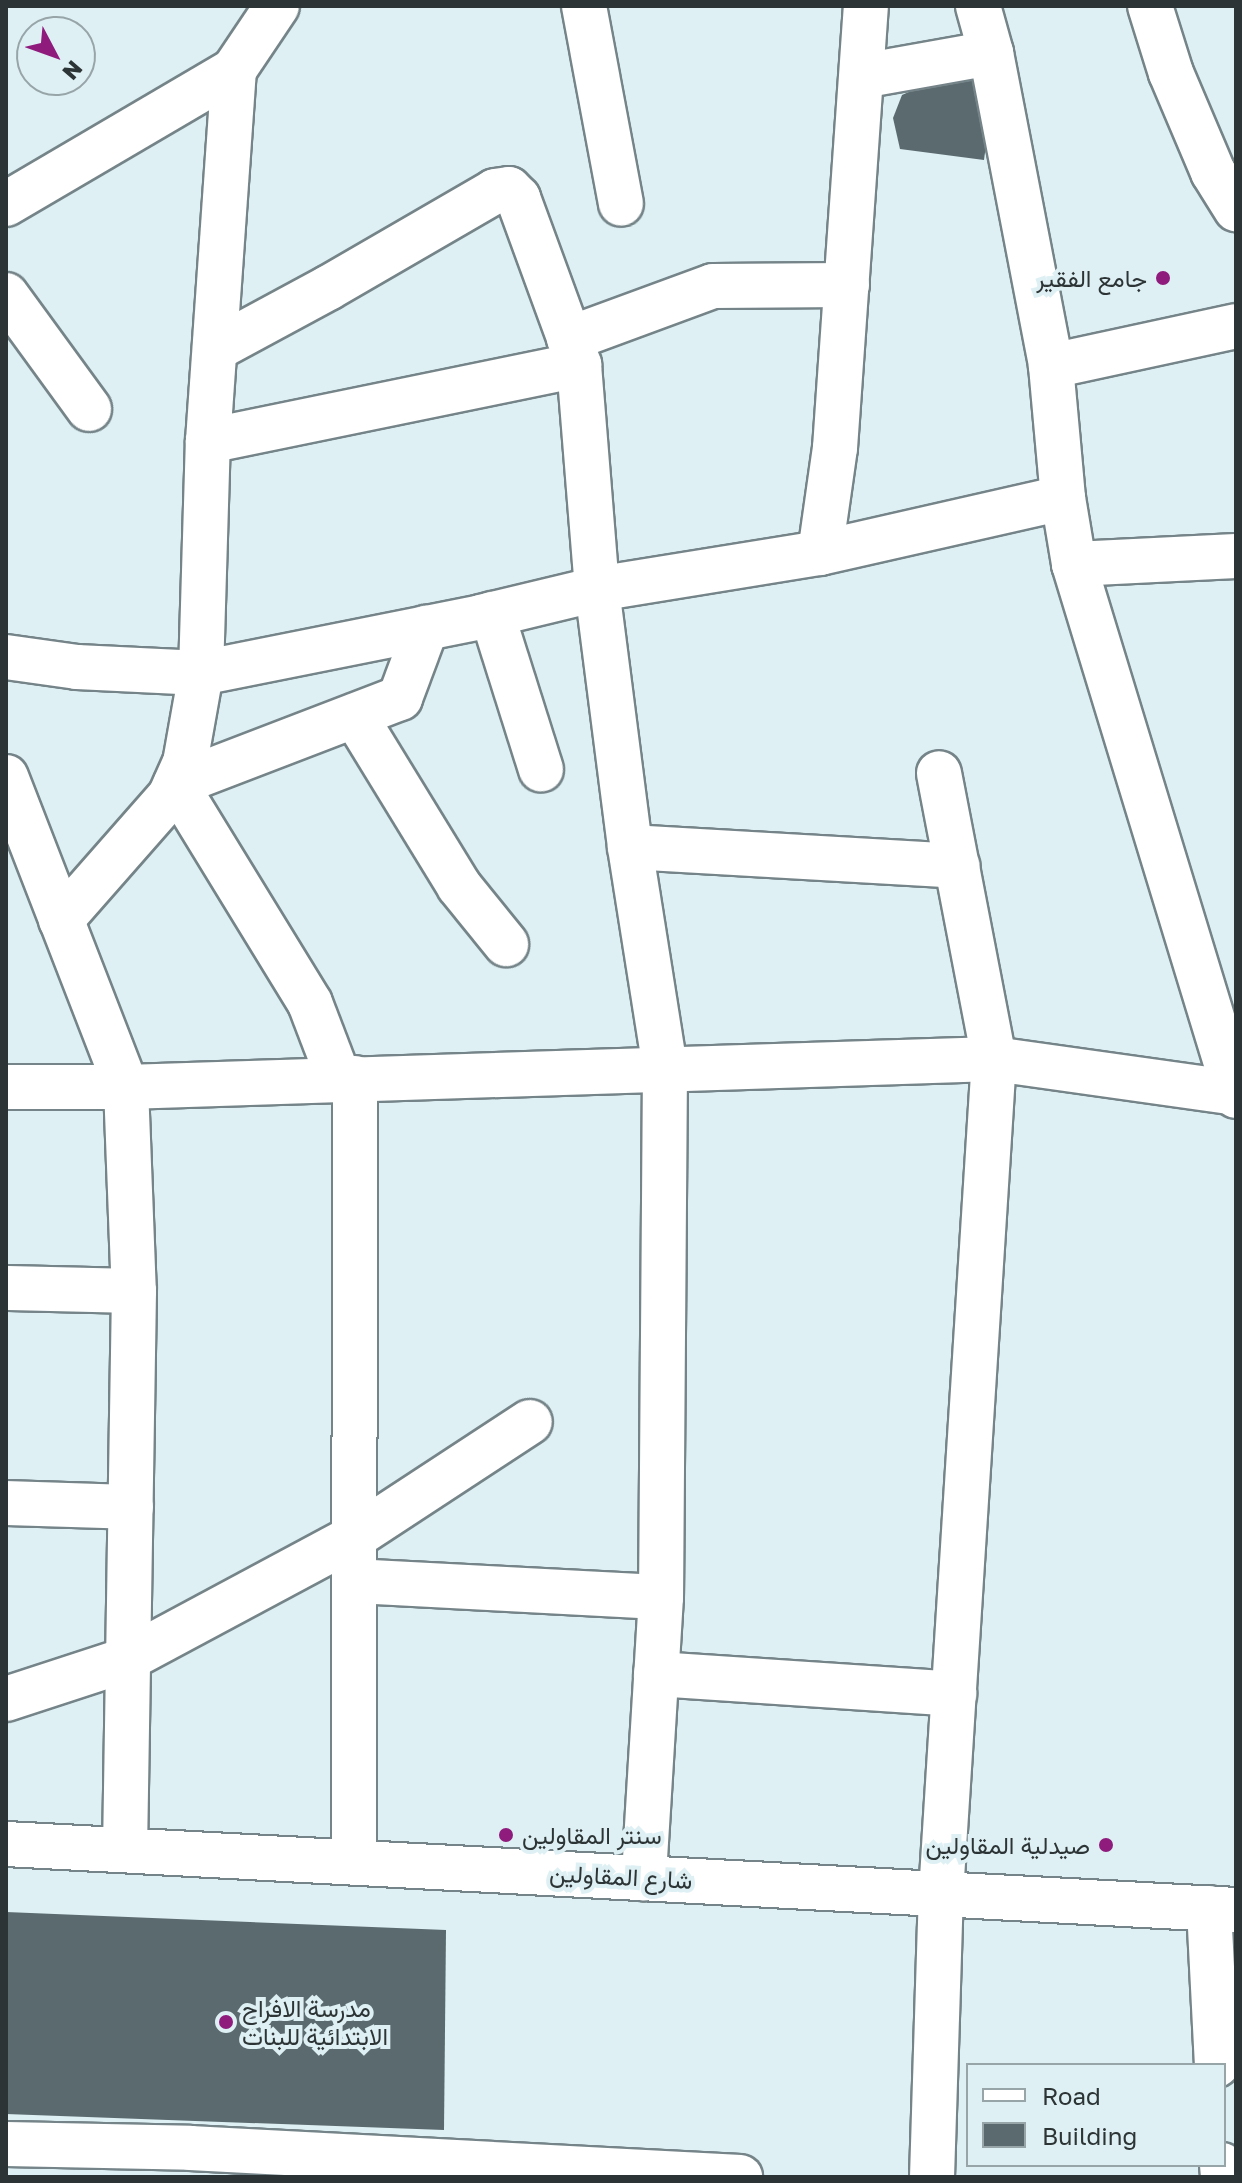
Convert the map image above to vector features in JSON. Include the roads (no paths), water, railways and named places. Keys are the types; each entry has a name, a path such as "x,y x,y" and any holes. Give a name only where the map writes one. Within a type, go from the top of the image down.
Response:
{"street":[{"path":"6,204 234,70 277,6"},
{"path":"584,6 621,204"},
{"path":"820,553 835,448 866,6"},
{"path":"6,1087 126,1087 994,1059 1236,1095 1219,989 1074,564 1063,498 1051,366 991,53 978,6"},
{"path":"1150,6 1171,73 1213,172 1236,209"},
{"path":"862,76 991,53"},
{"path":"61,920 170,796 185,763 201,673 208,441 217,348 234,70"},
{"path":"217,348 495,191 509,189 518,198 574,352 597,589 630,847 665,1068 661,1597 644,1878"},
{"path":"208,441 574,352 713,286 847,285"},
{"path":"6,295 89,409"},
{"path":"1051,366 1236,326"},
{"path":"6,657 77,667 201,673 492,614 597,589 820,553 1063,498"},
{"path":"1074,564 1236,556"},
{"path":"492,614 541,769"},
{"path":"176,784 400,698 426,628"},
{"path":"355,716 459,886 506,944"},
{"path":"932,2177 941,1894 994,1059 939,773"},
{"path":"6,777 126,1087 134,1291 125,1660 125,1849"},
{"path":"176,784 310,1003 347,1078 355,1581 354,1861"},
{"path":"630,847 957,866"},
{"path":"6,1288 134,1291"},
{"path":"6,1699 125,1660 354,1537 530,1422"},
{"path":"6,1503 131,1507"},
{"path":"355,1581 661,1597"},
{"path":"656,1674 954,1694"},
{"name":"شارع المقاولين","path":"6,1844 1223,1909"},
{"path":"1217,2063 1223,1909"},
{"path":"6,2144 191,2162 740,2177"}],"place":[{"name":"جامع الفقير","path":"1163,278"},
{"name":"سنتر المقاولين","path":"506,1835"},
{"name":"صيدلية المقاولين","path":"1106,1845"},
{"name":"مدرسة اﻻفراح اﻻبتدائية للبنات","path":"226,2022"}]}
